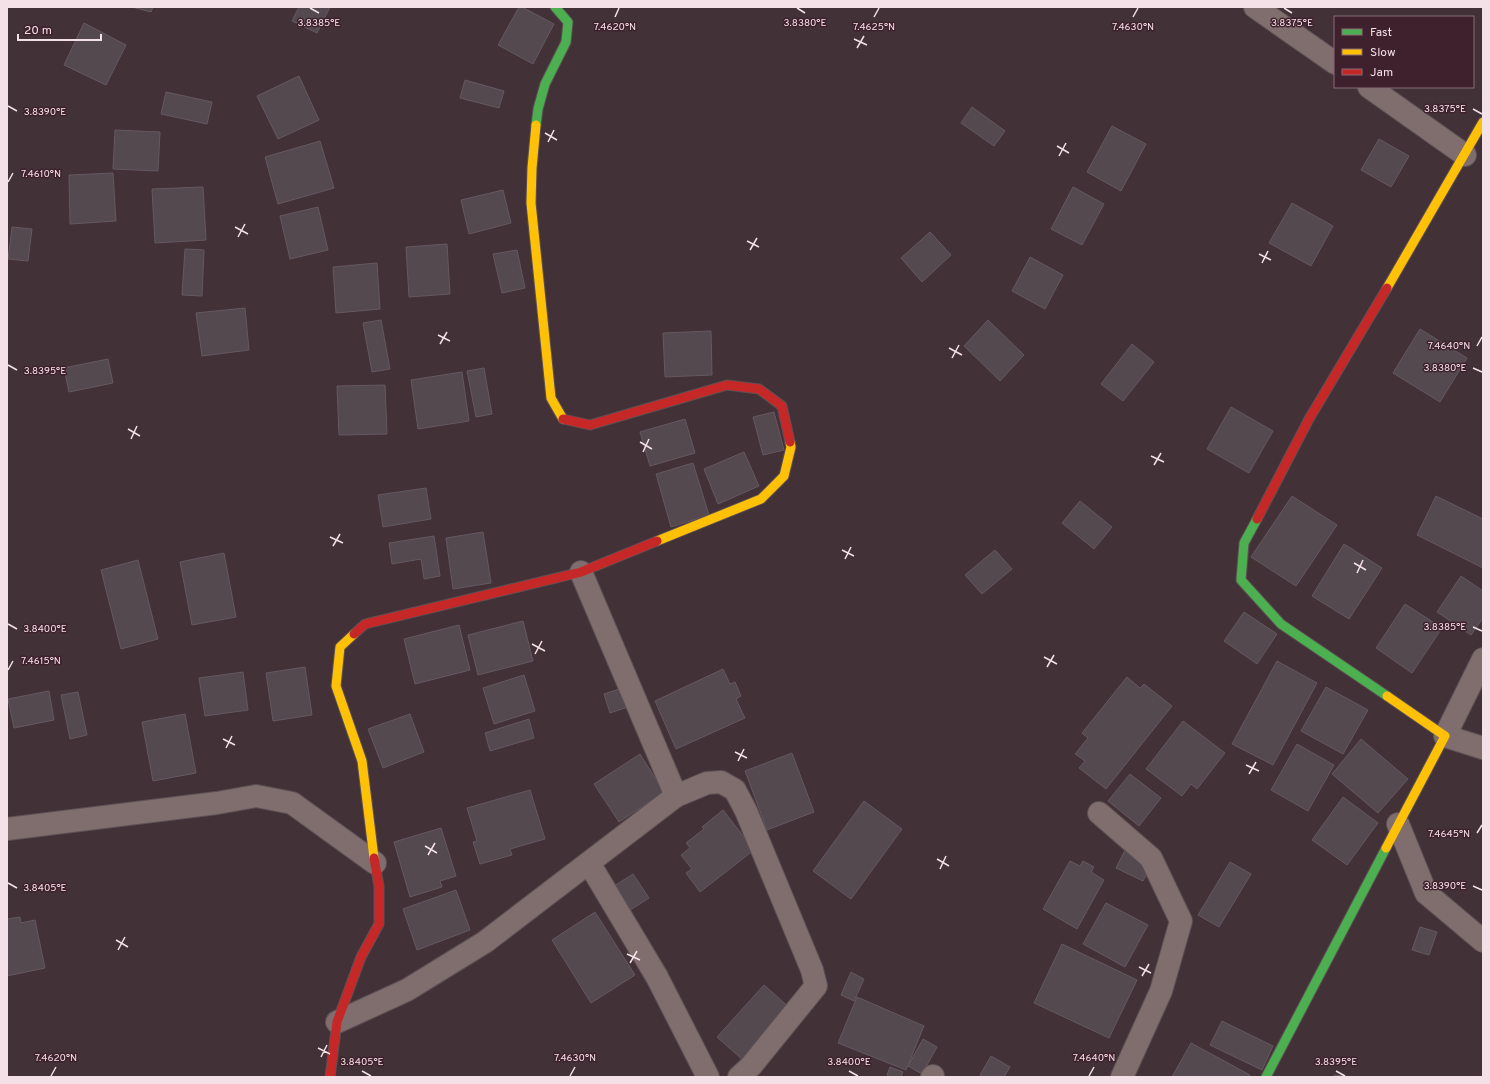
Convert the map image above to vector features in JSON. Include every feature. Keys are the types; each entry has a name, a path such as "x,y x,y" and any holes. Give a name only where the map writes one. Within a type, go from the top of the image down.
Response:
{"street":[{"path":"330,1077 337,1022 361,957 379,924 379,886 362,761 336,686 340,647 365,624 581,572 761,498 784,476 791,447 782,406 759,389 727,385 590,425 564,420 551,398 531,202 532,168 538,108 545,84 566,42 568,22 555,7"},
{"path":"1255,7 1334,62"},
{"path":"1370,88 1465,155"},
{"path":"1483,122 1309,419 1244,543 1241,580 1281,624 1445,736 1483,748"},
{"path":"581,572 676,796"},
{"path":"1266,1077 1445,736 1483,659"},
{"path":"337,1022 407,990 485,942 676,796 707,783 721,782 736,790 746,811 812,970 816,986 751,1066 739,1077"},
{"path":"7,829 217,803 256,796 292,803 375,863"},
{"path":"1099,813 1151,858 1181,921 1161,990 1122,1077"},
{"path":"1398,824 1426,893 1483,941"},
{"path":"589,863 657,977 708,1077"}],"building":[{"path":"132,7 153,7 151,12"},
{"path":"299,7 330,7 317,33 292,21"},
{"path":"519,7 522,7 554,24 533,64 498,45"},
{"path":"84,23 126,45 106,85 64,65"},
{"path":"299,76 319,120 278,139 257,96"},
{"path":"465,80 504,91 499,108 460,98"},
{"path":"166,92 212,102 207,124 161,114"},
{"path":"972,107 1005,131 994,146 961,123"},
{"path":"1112,126 1146,144 1121,191 1087,172"},
{"path":"115,130 160,132 158,171 113,169"},
{"path":"1379,139 1409,156 1391,187 1361,170"},
{"path":"320,141 334,188 278,204 265,157"},
{"path":"113,173 116,221 70,224 69,175"},
{"path":"203,187 206,240 155,243 152,189"},
{"path":"1073,187 1104,204 1082,245 1051,229"},
{"path":"503,190 511,223 469,234 461,200"},
{"path":"1292,203 1333,226 1311,266 1269,243"},
{"path":"318,207 328,250 290,259 280,216"},
{"path":"12,227 32,229 28,261 8,259"},
{"path":"930,232 951,255 922,282 901,258"},
{"path":"447,244 450,294 409,297 406,247"},
{"path":"185,249 204,250 202,296 182,295"},
{"path":"517,250 525,288 502,293 493,254"},
{"path":"1030,257 1063,275 1045,309 1012,291"},
{"path":"377,263 380,309 336,313 333,267"},
{"path":"245,308 249,350 202,356 196,313"},
{"path":"381,320 390,369 372,372 363,323"},
{"path":"988,320 1024,355 1000,381 964,346"},
{"path":"1420,329 1467,358 1440,402 1393,373"},
{"path":"711,331 712,375 665,377 663,333"},
{"path":"1132,344 1154,362 1123,401 1101,384"},
{"path":"108,359 113,383 69,392 64,368"},
{"path":"484,368 492,414 476,417 467,371"},
{"path":"462,372 469,421 418,429 411,380"},
{"path":"385,385 387,434 339,435 337,386"},
{"path":"1231,407 1273,431 1249,473 1207,449"},
{"path":"774,412 784,450 763,455 753,417"},
{"path":"685,419 695,453 650,466 640,432"},
{"path":"744,452 759,486 718,504 704,469"},
{"path":"693,463 709,515 671,527 656,474"},
{"path":"426,488 431,519 383,527 378,495"},
{"path":"1292,496 1337,525 1296,586 1251,557"},
{"path":"1436,496 1483,519 1483,568 1417,535"},
{"path":"1080,501 1112,527 1094,549 1062,523"},
{"path":"483,532 491,583 453,589 446,538"},
{"path":"434,536 440,576 424,579 421,559 392,564 389,543"},
{"path":"1344,544 1382,568 1349,619 1312,596"},
{"path":"995,550 1012,569 982,594 965,575"},
{"path":"224,553 236,617 192,625 180,562"},
{"path":"138,560 158,639 121,649 101,570"},
{"path":"1461,576 1483,591 1483,618 1471,635 1437,612"},
{"path":"1405,604 1442,628 1412,673 1376,648"},
{"path":"1244,612 1277,634 1257,664 1224,641"},
{"path":"523,621 533,661 478,675 468,635"},
{"path":"459,625 470,670 415,684 404,639"},
{"path":"1277,661 1317,683 1273,765 1232,744"},
{"path":"305,667 312,715 273,721 266,673"},
{"path":"723,669 730,684 735,682 741,696 736,699 745,718 676,749 655,701"},
{"path":"243,672 248,710 205,716 199,678"},
{"path":"524,675 535,711 494,724 483,688"},
{"path":"1127,677 1140,688 1144,684 1172,706 1106,789 1079,768 1085,761 1075,754 1088,738 1082,733"},
{"path":"625,687 631,706 610,713 604,694"},
{"path":"1326,687 1368,710 1343,754 1301,731"},
{"path":"49,691 54,720 14,728 8,699"},
{"path":"78,692 87,735 70,739 61,695"},
{"path":"185,714 196,773 153,781 142,722"},
{"path":"410,714 424,752 383,768 368,729"},
{"path":"529,719 534,738 490,751 485,733"},
{"path":"1183,721 1225,753 1197,789 1191,784 1182,796 1146,769"},
{"path":"1361,739 1408,779 1378,813 1332,774"},
{"path":"1297,744 1334,765 1308,811 1271,790"},
{"path":"792,753 814,812 767,830 745,771"},
{"path":"640,754 664,792 619,822 594,784"},
{"path":"1130,774 1161,798 1139,826 1108,801"},
{"path":"530,790 545,839 510,849 512,855 480,864 473,842 477,841 467,808"},
{"path":"1343,797 1378,823 1347,865 1312,840"},
{"path":"864,801 902,829 851,899 813,871"},
{"path":"723,810 754,850 700,892 686,873 692,869 681,855 690,848 686,843 704,829 702,827"},
{"path":"441,828 456,876 440,881 442,887 410,897 394,842"},
{"path":"1125,850 1152,864 1143,881 1116,868"},
{"path":"1070,861 1080,866 1083,861 1094,867 1091,872 1104,880 1077,929 1043,909"},
{"path":"1230,862 1251,874 1219,927 1198,915"},
{"path":"633,874 649,898 627,912 611,888"},
{"path":"456,890 470,930 417,950 403,909"},
{"path":"1106,903 1148,925 1125,967 1083,944"},
{"path":"595,912 635,975 591,1003 552,940"},
{"path":"20,917 21,923 35,920 45,968 7,976 7,919"},
{"path":"1420,927 1437,932 1429,955 1412,950"},
{"path":"1062,944 1137,980 1109,1038 1034,1003"},
{"path":"851,972 864,979 854,1001 841,995"},
{"path":"764,985 791,1009 744,1061 717,1037"},
{"path":"857,997 924,1026 906,1070 838,1043"},
{"path":"1222,1021 1273,1046 1262,1070 1210,1045"},
{"path":"923,1039 937,1047 922,1074 908,1066"},
{"path":"1191,1043 1250,1075 1249,1077 1172,1077"},
{"path":"991,1056 1010,1067 1004,1077 984,1077 980,1075"},
{"path":"890,1067 903,1072 901,1077 891,1077 887,1075"},
{"path":"1334,1075 1355,1077 1334,1077"}],"traffic: fast":[{"path":"536,125 538,109 545,84 566,42 568,22 555,7"},
{"path":"1257,519 1244,543 1241,580 1281,624 1387,696"},
{"path":"1266,1077 1386,848"}],"traffic: slow":[{"path":"1387,288 1483,122"},
{"path":"536,125 532,168 531,203 551,398 563,419"},
{"path":"657,541 761,499 784,476 791,447 790,442"},
{"path":"354,634 340,647 336,686 362,761 374,858"},
{"path":"1386,848 1445,736 1387,696"}],"traffic: jam":[{"path":"1257,519 1309,419 1387,288"},
{"path":"563,419 590,425 727,385 759,389 782,406 790,442"},
{"path":"354,634 365,624 581,572 657,541"},
{"path":"330,1077 337,1022 361,957 379,924 379,886 374,858"}]}
